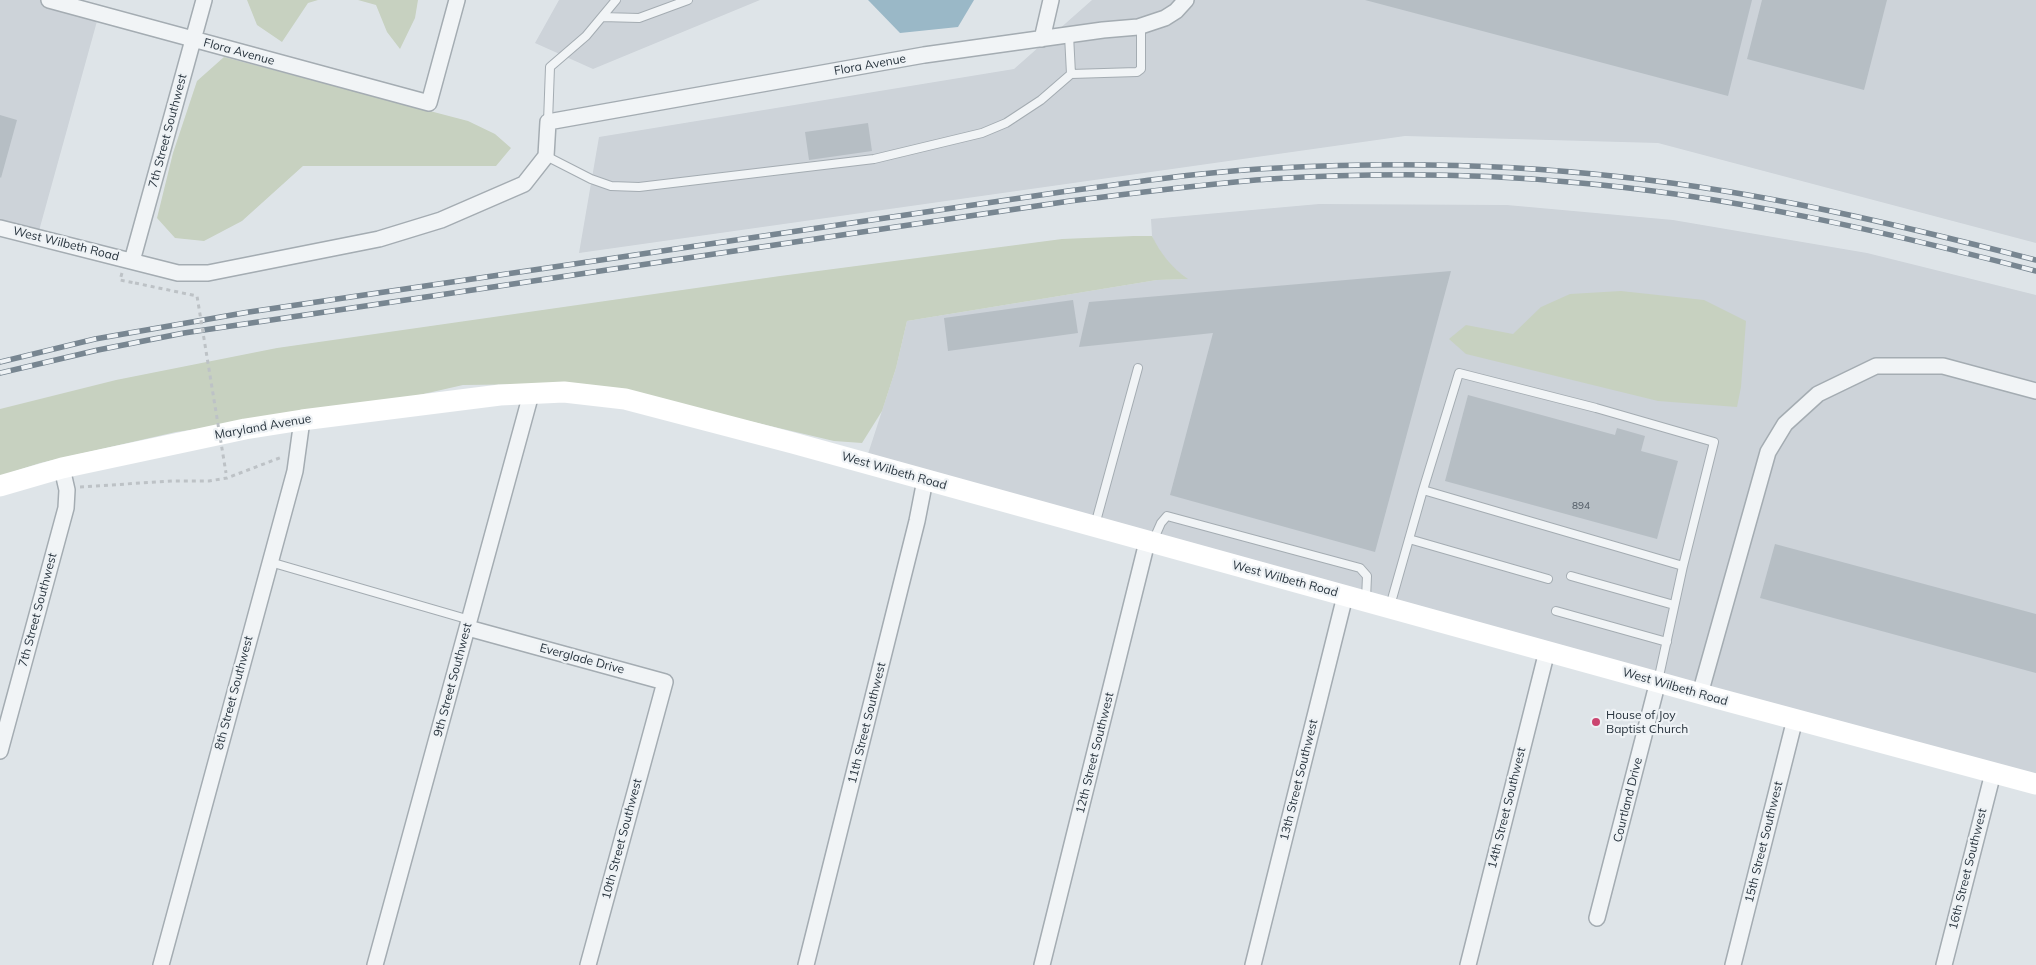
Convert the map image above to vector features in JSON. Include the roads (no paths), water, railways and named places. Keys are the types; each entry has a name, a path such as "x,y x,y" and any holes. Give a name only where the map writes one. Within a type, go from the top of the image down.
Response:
{"main road":[{"name":"West Wilbeth Road","path":"531,394 564,392 625,399 666,409 1700,694 2036,784"},
{"name":"Maryland Avenue","path":"0,486 62,468 245,429 500,395 531,394"}],"street":[{"name":"Flora Avenue","path":"49,0 429,103 457,0"},
{"name":"7th Street Southwest","path":"132,261 204,0"},
{"path":"1042,38 1051,0"},
{"name":"Flora Avenue","path":"548,122 924,55 1069,34 1141,26 1165,18 1176,11 1186,0"},
{"path":"546,156 548,122"},
{"name":"West Wilbeth Road","path":"0,228 178,273 208,273 379,239 441,220 524,184 546,156"},
{"path":"1700,694 1768,452 1785,424 1811,400 1818,394 1876,366 1943,366 2036,391"},
{"name":"9th Street Southwest","path":"375,965 531,394"},
{"name":"8th Street Southwest","path":"161,965 295,472 302,420"},
{"name":"7th Street Southwest","path":"0,751 66,508 67,490 62,468"},
{"name":"11th Street Southwest","path":"806,965 915,531 925,480"},
{"name":"12th Street Southwest","path":"1042,965 1150,542"},
{"name":"13th Street Southwest","path":"1253,965 1345,596"},
{"name":"Everglade Drive","path":"469,624 665,682 656,712"},
{"name":"14th Street Southwest","path":"1468,965 1547,651"},
{"name":"Courtland Drive","path":"1597,918 1658,681"},
{"name":"10th Street Southwest","path":"588,965 656,712"},
{"name":"15th Street Southwest","path":"1733,965 1795,719"},
{"name":"16th Street Southwest","path":"1944,965 1992,773"}],"lane":[{"path":"548,122 550,67 586,36 616,0"},
{"path":"602,17 639,18 688,0"},
{"path":"546,156 597,182 611,186 639,187 874,159 982,133 1006,123 1041,100 1071,74 1137,72 1141,69 1141,26"},
{"path":"1069,34 1071,74"},
{"path":"1095,527 1138,368"},
{"path":"1390,608 1423,490 1459,373 1596,408 1714,442 1683,566 1658,681"},
{"path":"1423,490 1683,566"},
{"path":"1150,542 1167,516 1360,568 1368,576 1366,601"},
{"path":"1409,539 1548,579"},
{"path":"270,562 469,624"},
{"path":"1571,576 1674,605"},
{"path":"1556,611 1667,642"}],"water":[{"path":"868,0 974,0 958,27 900,33"}],"railway":[{"path":"0,362 95,339 249,312 1068,191 1252,169 1364,165 1450,165 1537,169 1675,183 1727,191 1882,222 2036,260"},
{"path":"0,373 98,350 184,333 1070,201 1220,183 1307,177 1382,175 1494,177 1628,188 1746,205 1804,216 2036,271"}],"place":[{"name":"House of Joy Baptist Church","path":"1596,722"}]}
